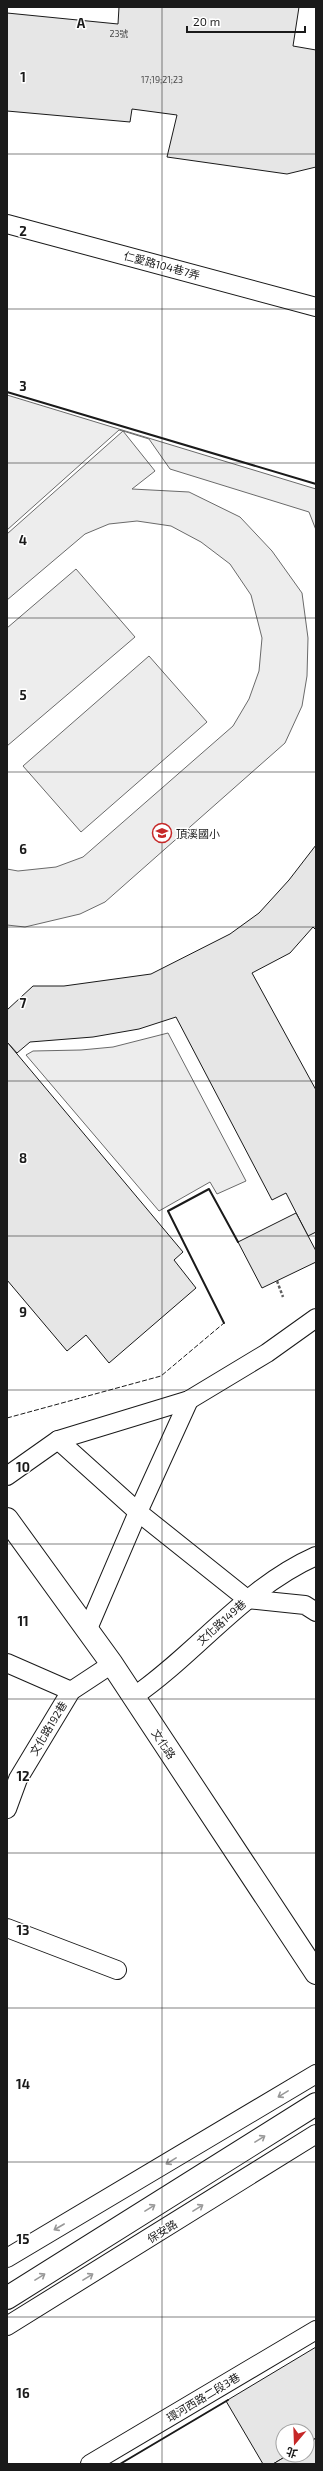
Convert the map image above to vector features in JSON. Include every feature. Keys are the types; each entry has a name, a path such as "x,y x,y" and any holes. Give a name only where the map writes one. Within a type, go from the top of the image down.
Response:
{"main road":[{"name":"文化路","path":"7,1519 112,1664 316,1973"},
{"path":"7,2298 316,2104"}],"lane":[{"name":"仁愛路104巷7弄","path":"7,224 316,307"},
{"path":"7,1476 58,1440 189,1400 267,1353 316,1318"},
{"path":"87,1631 138,1512 189,1400"},
{"path":"58,1440 138,1512 247,1599 305,1605 316,1612"},
{"name":"文化路149巷","path":"133,1697 151,1685 247,1599 292,1567 316,1556"},
{"name":"文化路192巷","path":"7,1663 71,1691"},
{"name":"文化路192巷","path":"7,1809 12,1776 71,1691 112,1664"},
{"path":"7,1928 117,1970"},
{"path":"7,2258 316,2074"},
{"name":"保安路","path":"7,2326 316,2134"},
{"name":"環河西路二段3巷","path":"90,2464 316,2330"}],"path":[{"path":"277,1281 284,1297"}],"shaded area":[{"path":"7,395 316,489 316,530 309,512 170,469 149,439 119,430 7,530"},
{"path":"123,431 155,471 132,489 189,492 240,517 272,551 302,593 308,638 307,676 302,706 285,743 105,902 80,914 25,927 7,925 7,869 18,871 56,867 83,857 233,726 249,699 259,671 262,638 251,595 230,564 201,542 171,526 137,521 109,524 85,534 7,600 7,534"},
{"path":"76,569 135,637 7,746 7,628"},
{"path":"149,656 207,722 81,832 23,766"},
{"path":"168,1033 246,1181 217,1194 210,1182 159,1211 26,1055 33,1051 81,1050 113,1047"}],"building":[{"path":"119,7 299,7 293,46 316,50 316,167 287,174 167,157 177,115 132,109 130,122 7,111 7,13 118,24"},
{"path":"316,845 316,930 313,927 290,953 252,973 316,1090 316,1232 308,1236 286,1193 272,1200 176,1017 139,1029 93,1037 30,1042 17,1053 7,1042 7,1010 33,986 64,986 151,974 230,934 259,913 289,880"},
{"path":"7,1042 183,1252 174,1260 196,1288 109,1363 86,1335 67,1351 7,1280"},
{"path":"296,1213 316,1251 316,1262 262,1288 238,1242"},
{"path":"316,2347 316,2438 315,2439 315,2423 275,2423 275,2463 263,2464 226,2401"},
{"path":"316,2438 316,2464 273,2464 315,2463"}],"fence":[{"path":"7,1418 161,1376 224,1323"}],"wall":[{"path":"7,392 316,484"},
{"path":"224,1323 168,1211 209,1189 238,1242"},
{"path":"120,2464 228,2400"}],"place":[{"name":"頂溪國小","path":"162,833"}]}
